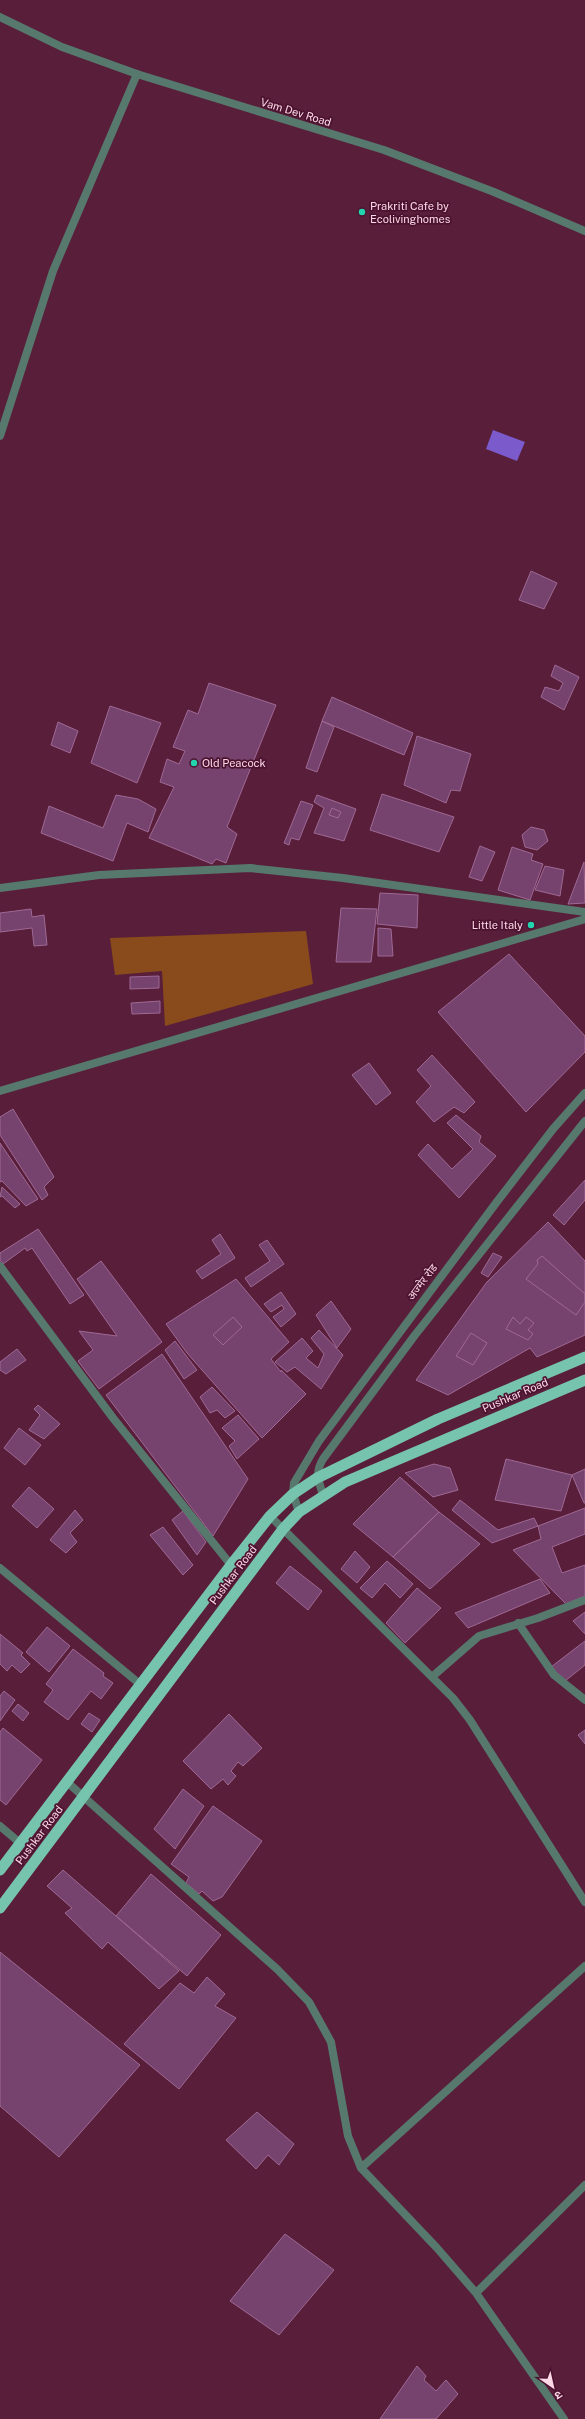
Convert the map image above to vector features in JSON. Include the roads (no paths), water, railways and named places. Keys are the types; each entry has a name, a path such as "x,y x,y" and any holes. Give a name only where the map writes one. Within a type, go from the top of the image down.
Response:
{"highway":[{"name":"Pushkar Road","path":"0,1870 231,1565 270,1516 293,1494 317,1478 438,1419 585,1357"},
{"name":"Pushkar Road","path":"0,1908 283,1529 299,1512 322,1495 345,1482 585,1380"}],"street":[{"name":"Vam Dev Road","path":"0,17 62,47 137,74 384,150 494,192 585,231"},
{"path":"0,436 53,271 137,74"},
{"path":"0,888 99,875 250,868 343,878 585,912"},
{"path":"0,1091 585,919"},
{"name":"अज्मेर रोड","path":"293,1494 294,1483 300,1469 342,1408 534,1154 585,1093"},
{"path":"322,1495 317,1478 318,1469 323,1459 388,1371 585,1121"},
{"path":"0,1266 113,1418 231,1565"},
{"path":"293,1494 299,1512"},
{"path":"270,1516 433,1676 470,1720 585,1902"},
{"path":"0,1568 141,1685"},
{"path":"433,1676 479,1636 538,1618 585,1600"},
{"path":"518,1623 554,1675 585,1700"},
{"path":"67,1782 277,1969 309,2002 331,2042 348,2136 361,2168 437,2248 476,2293 564,2419"},
{"path":"0,1826 20,1843"},
{"path":"361,2168 585,1966"},
{"path":"476,2293 585,2185"}],"place":[{"name":"Prakriti Cafe by Ecolivinghomes","path":"362,212"},
{"name":"Old Peacock","path":"194,763"},
{"name":"Little Italy","path":"531,925"}]}
